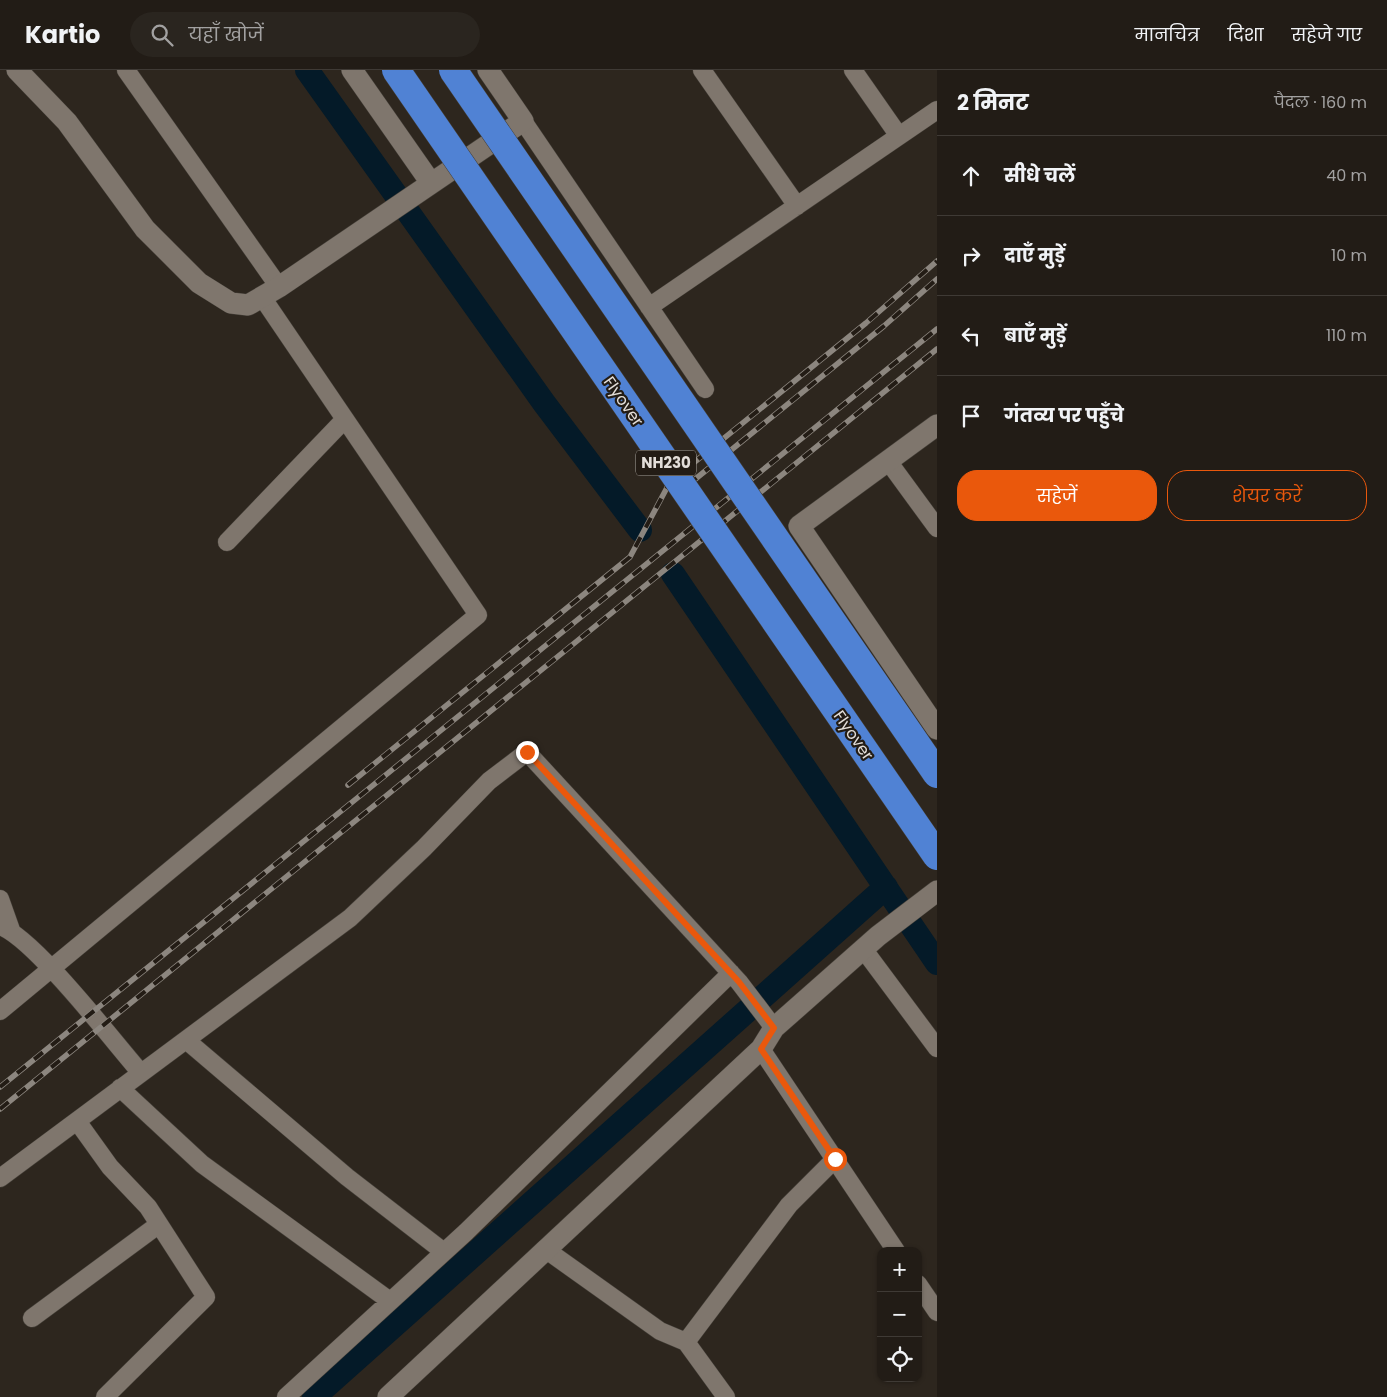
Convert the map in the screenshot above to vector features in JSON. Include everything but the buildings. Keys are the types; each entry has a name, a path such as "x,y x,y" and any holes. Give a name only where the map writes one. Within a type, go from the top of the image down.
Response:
{"highway":[{"name":"Flyover","path":"396,70 937,856"},
{"name":"NH230","path":"453,70 937,774"}],"street":[{"path":"18,70 67,122 144,229 199,283 231,303 248,305 523,121"},
{"path":"0,1011 478,615 345,419 270,292 126,70"},
{"path":"352,70 426,187"},
{"path":"488,70 705,389"},
{"path":"702,70 798,206"},
{"path":"853,70 899,136"},
{"path":"649,307 937,110"},
{"path":"227,542 345,419"},
{"path":"937,425 800,526 937,729"},
{"path":"888,461 937,528"},
{"path":"0,1178 350,918 424,848 489,781 527,752 735,977 771,1023"},
{"path":"388,1397 761,1049 771,1023 929,897"},
{"path":"0,899 5,928 51,969 141,1073"},
{"path":"871,943 937,1048"},
{"path":"286,1397 444,1252 735,977"},
{"path":"186,1040 347,1177 444,1252"},
{"path":"761,1049 893,1247"},
{"path":"120,1088 202,1164 390,1301"},
{"path":"77,1121 110,1167 148,1207 206,1297 105,1397"},
{"path":"686,1342 789,1204 835,1159"},
{"path":"32,1318 158,1225"},
{"path":"545,1249 660,1331 686,1342 726,1397"},
{"path":"922,1290 937,1312"}],"waterway":[{"path":"307,70 544,403 640,530"},
{"path":"673,574 937,963"},
{"path":"314,1397 886,887"}],"railway":[{"path":"348,785 630,557 670,482 866,323 937,261"},
{"path":"688,485 884,326 937,279"},
{"path":"0,1087 937,329"},
{"path":"0,1109 937,349"}],"route":[{"path":"527,752 739,982 774,1028 761,1049 835,1159"}]}
